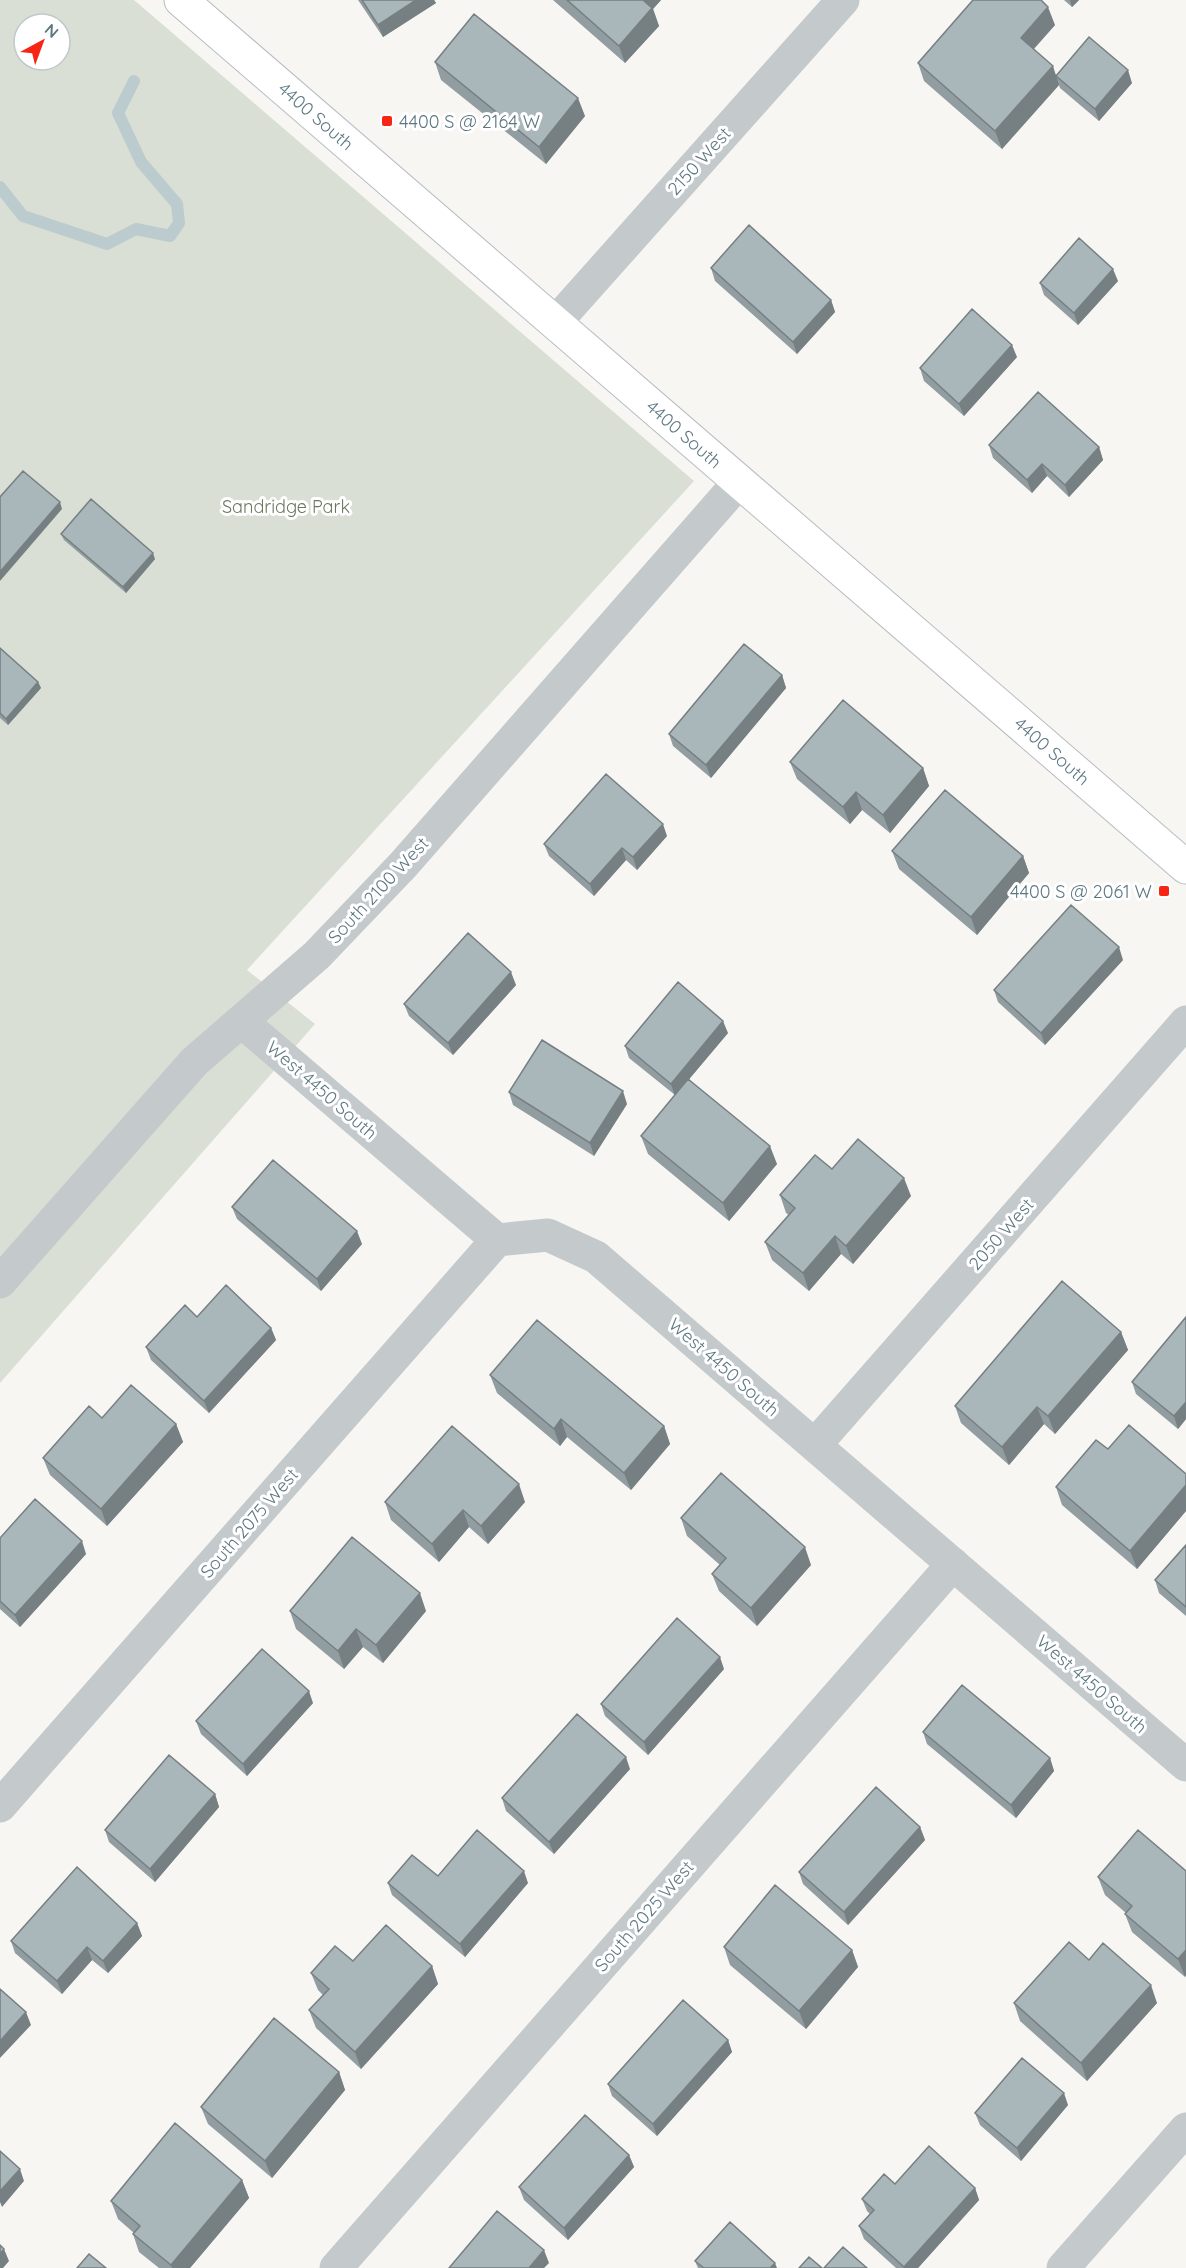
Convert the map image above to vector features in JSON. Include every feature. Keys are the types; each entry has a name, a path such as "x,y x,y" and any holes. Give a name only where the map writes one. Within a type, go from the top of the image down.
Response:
{"street":[{"name":"4400 South","path":"182,0 1186,867"},
{"name":"2150 West","path":"555,323 843,0"},
{"name":"South 2100 West","path":"0,1282 194,1062 317,955 403,865 739,482"},
{"name":"West 4450 South","path":"241,1021 497,1240 548,1235 596,1257 1186,1766"},
{"name":"2050 West","path":"815,1445 1186,1022"},
{"name":"South 2075 West","path":"0,1806 497,1240"},
{"name":"South 2025 West","path":"336,2268 953,1564"},
{"path":"1063,2268 1186,2129"}],"green space":[{"name":"Sandridge Park","path":"0,0 134,0 694,481 247,970 315,1024 0,1383"}],"building":[{"path":"362,0 416,0 378,25"},
{"path":"567,0 643,0 652,8 619,46"},
{"path":"973,0 1041,0 1048,7 1021,38 1053,66 995,131 918,63"},
{"path":"474,14 578,98 539,147 435,62"},
{"path":"1089,37 1128,70 1095,109 1056,76"},
{"path":"749,225 831,300 793,342 711,268"},
{"path":"1079,238 1113,269 1074,313 1040,283"},
{"path":"972,309 1012,345 959,404 920,368"},
{"path":"1038,392 1099,447 1065,485 1042,464 1027,480 989,445"},
{"path":"23,471 60,502 0,572 0,497"},
{"path":"91,499 153,553 123,587 61,534"},
{"path":"744,644 782,675 706,765 669,734"},
{"path":"0,648 38,682 6,719 0,713"},
{"path":"843,700 923,768 883,815 856,792 843,807 790,762"},
{"path":"606,774 663,824 633,857 622,848 590,884 544,844"},
{"path":"945,790 1023,856 971,917 892,851"},
{"path":"1071,905 1119,947 1041,1033 994,990"},
{"path":"468,933 511,972 448,1043 404,1004"},
{"path":"678,982 723,1021 671,1084 625,1046"},
{"path":"542,1040 623,1091 590,1143 509,1092"},
{"path":"688,1079 770,1146 723,1203 641,1136"},
{"path":"858,1139 904,1178 846,1246 835,1236 803,1273 765,1242 795,1208 780,1195 815,1155 832,1169"},
{"path":"273,1160 357,1231 317,1279 232,1207"},
{"path":"1062,1281 1121,1332 1048,1416 1037,1407 1002,1447 955,1406"},
{"path":"226,1285 271,1328 204,1401 146,1347 185,1305 197,1317"},
{"path":"1186,1317 1186,1402 1174,1416 1132,1382"},
{"path":"537,1320 664,1426 624,1473 561,1419 554,1429 490,1375"},
{"path":"131,1385 176,1424 101,1509 43,1458 89,1406 102,1418"},
{"path":"1129,1425 1186,1474 1186,1485 1130,1551 1056,1487 1096,1440 1108,1449"},
{"path":"452,1426 519,1484 481,1526 463,1510 432,1544 385,1502"},
{"path":"721,1473 805,1547 751,1608 712,1574 726,1558 681,1518"},
{"path":"35,1499 82,1541 15,1615 0,1601 0,1538"},
{"path":"352,1537 420,1593 376,1645 356,1629 338,1651 290,1611"},
{"path":"1186,1545 1186,1607 1155,1580"},
{"path":"677,1618 720,1657 644,1742 601,1704"},
{"path":"262,1649 309,1691 243,1764 196,1721"},
{"path":"962,1685 1050,1758 1011,1805 923,1732"},
{"path":"577,1714 626,1757 549,1842 502,1798"},
{"path":"169,1755 215,1794 150,1869 105,1830"},
{"path":"876,1787 920,1827 844,1912 799,1872"},
{"path":"477,1830 524,1871 460,1944 388,1883 412,1855 438,1876"},
{"path":"1138,1830 1186,1871 1186,1950 1178,1959 1125,1914 1132,1906 1098,1877"},
{"path":"77,1867 137,1923 103,1961 87,1947 57,1981 11,1941"},
{"path":"775,1885 852,1950 799,2011 724,1947"},
{"path":"386,1925 432,1966 355,2052 309,2010 329,1989 311,1973 335,1946 353,1961"},
{"path":"1069,1942 1089,1960 1103,1943 1151,1985 1081,2063 1014,2003"},
{"path":"0,1989 26,2012 0,2041"},
{"path":"683,2000 728,2040 653,2124 608,2084"},
{"path":"274,2018 339,2072 265,2161 201,2107"},
{"path":"1022,2058 1064,2093 1017,2148 975,2113"},
{"path":"585,2115 629,2155 564,2228 519,2187"},
{"path":"175,2123 242,2180 171,2265 133,2234 140,2226 111,2201"},
{"path":"929,2146 975,2188 904,2267 859,2226 874,2210 862,2199 884,2174 895,2184"},
{"path":"0,2151 20,2169 0,2191"},
{"path":"497,2211 544,2250 529,2268 449,2268"},
{"path":"730,2222 775,2263 770,2268 704,2268 695,2261"},
{"path":"843,2247 867,2268 824,2268"},
{"path":"89,2254 106,2268 77,2268"},
{"path":"809,2257 822,2268 799,2268"}],"waterway":[{"path":"0,187 23,216 107,244 136,229 170,236 179,223 177,204 141,162 118,113 134,81"}],"place":[{"name":"4400 S @ 2164 W","path":"387,121"},
{"name":"4400 S @ 2061 W","path":"1164,891"}]}
